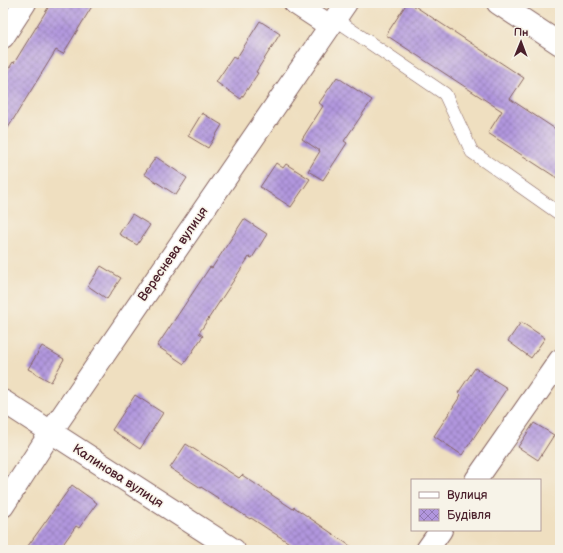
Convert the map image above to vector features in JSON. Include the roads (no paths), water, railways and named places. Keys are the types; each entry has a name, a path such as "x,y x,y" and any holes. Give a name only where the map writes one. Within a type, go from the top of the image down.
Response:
{"street":[{"path":"3,38 25,3"},
{"path":"295,3 337,16"},
{"path":"498,3 560,44"},
{"name":"Вереснева вулиця","path":"3,506 50,432 337,16"},
{"path":"477,479 560,360"},
{"name":"Калинова вулиця","path":"3,401 234,550"},
{"path":"427,550 440,531"}],"lane":[{"path":"337,16 445,94 472,152 560,214"}]}
